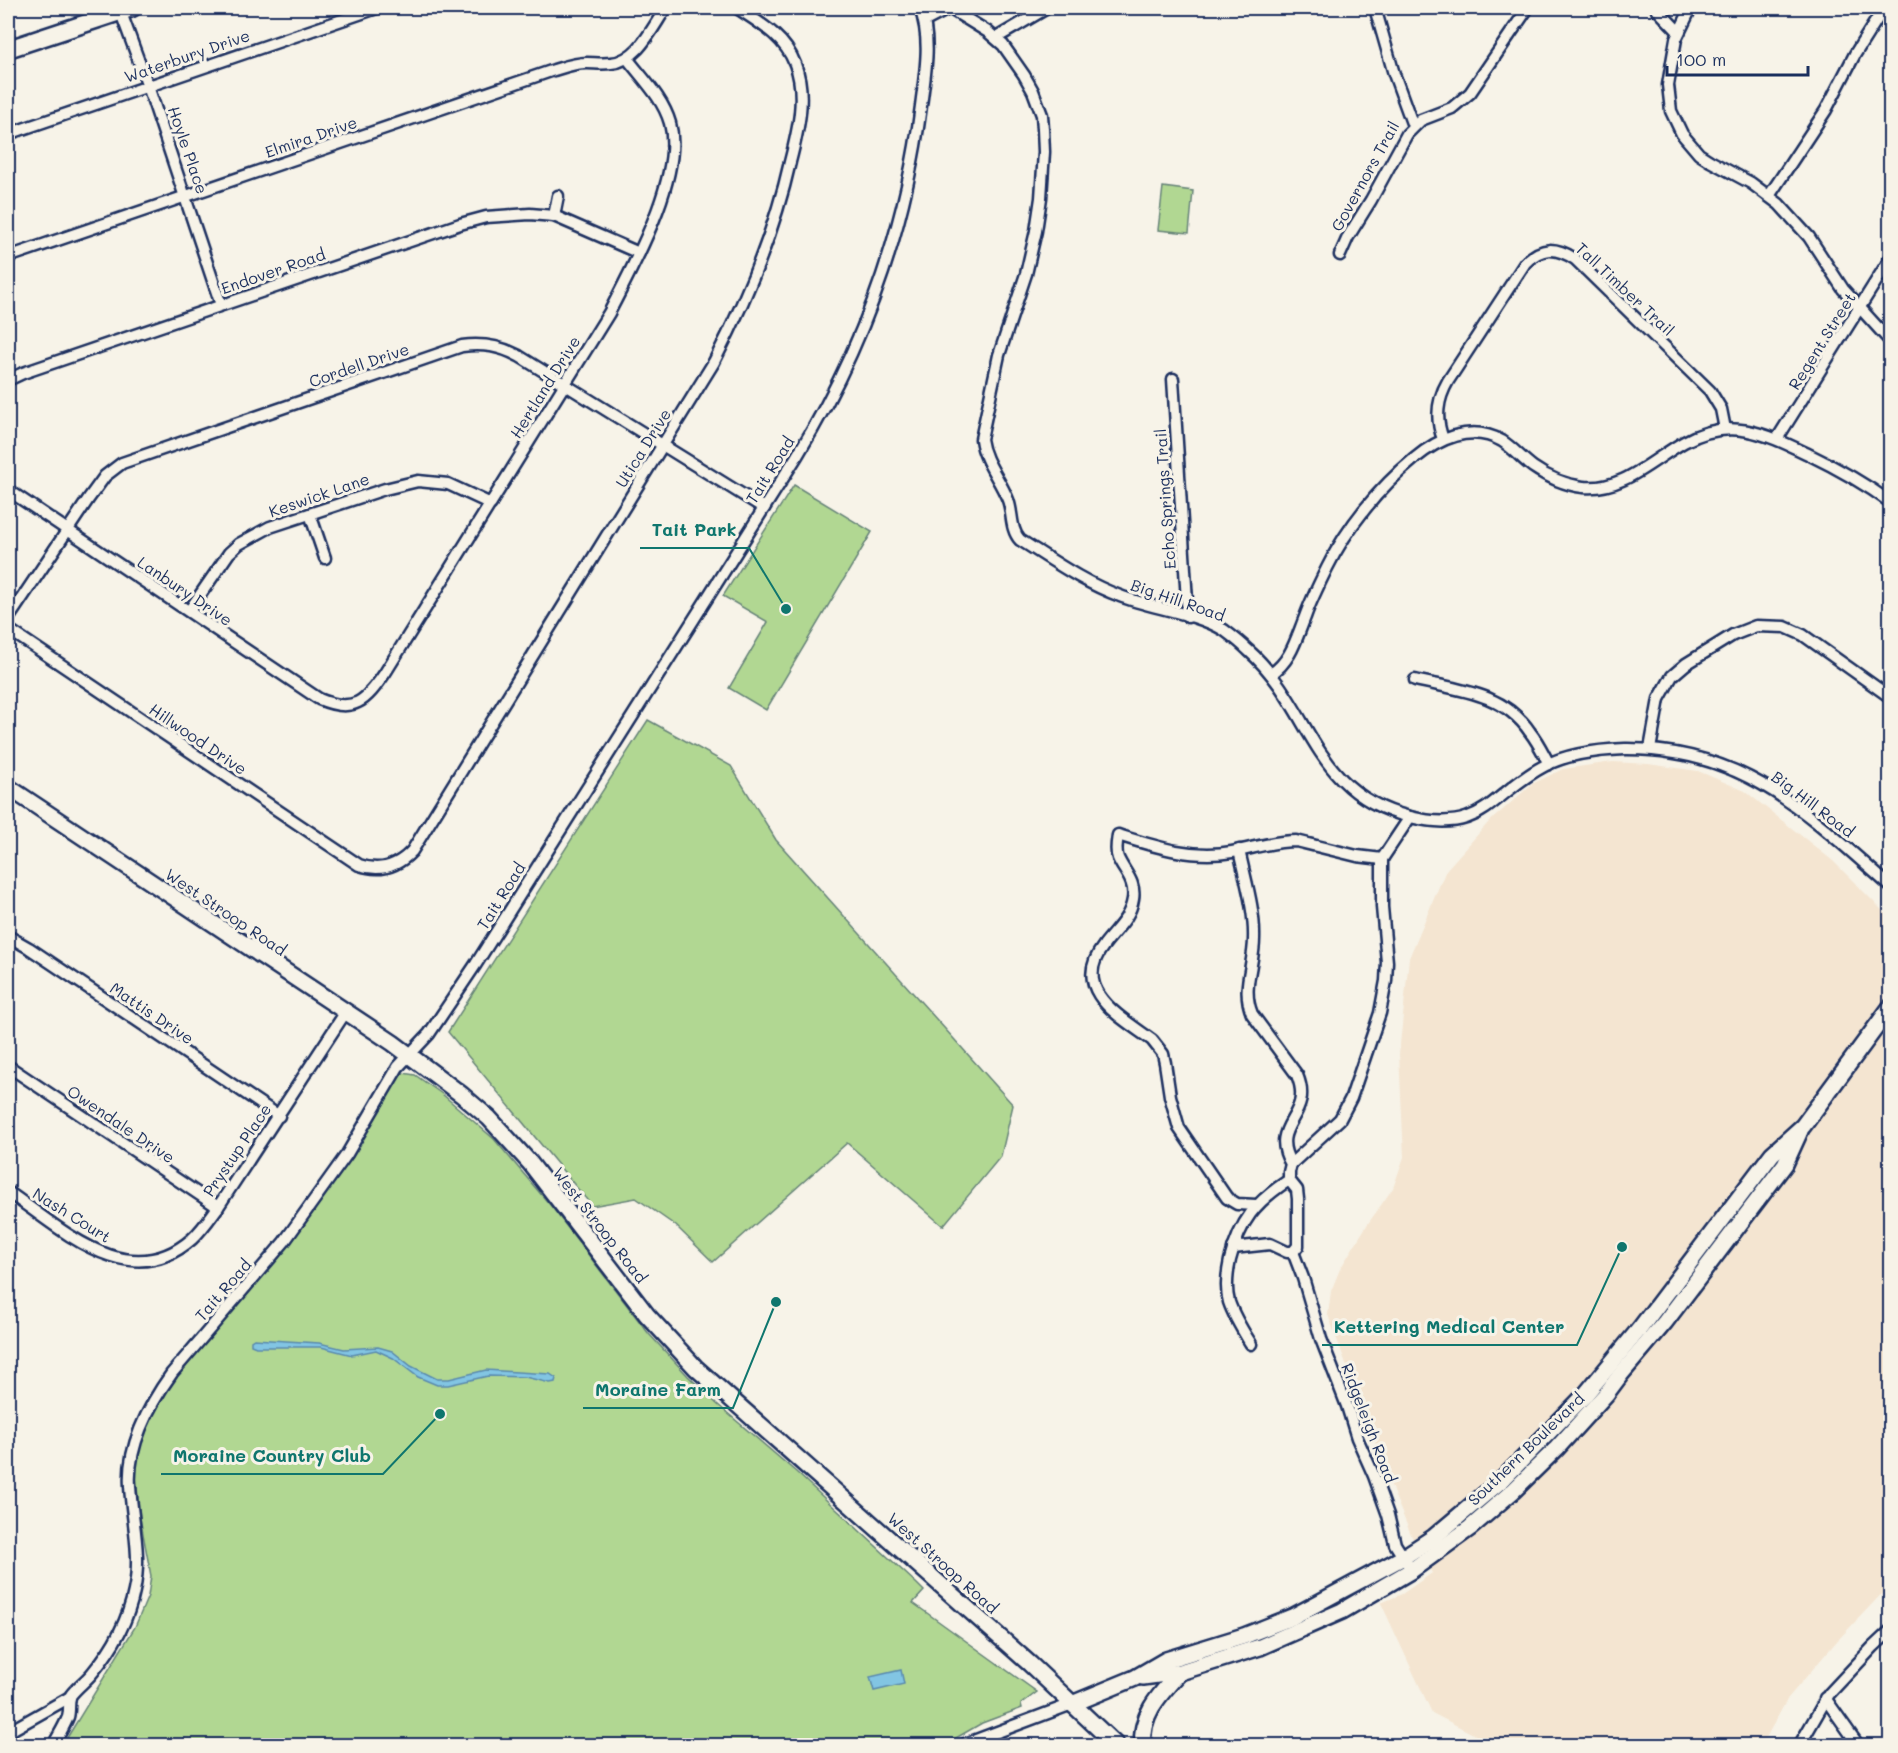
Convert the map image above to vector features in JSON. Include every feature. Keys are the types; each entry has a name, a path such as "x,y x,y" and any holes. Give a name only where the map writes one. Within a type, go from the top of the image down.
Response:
{"main road":[{"path":"8,49 123,8"}],"street":[{"name":"Hoyle Place","path":"123,8 221,305"},
{"name":"Waterbury Drive","path":"8,134 377,8"},
{"path":"627,58 640,46 666,8"},
{"name":"Utica Drive","path":"375,869 398,863 412,851 714,362 754,279 781,200 801,106 799,76 787,48 768,28 737,8"},
{"name":"Tait Road","path":"53,1746 68,1718 70,1697 105,1656 117,1638 130,1606 136,1582 138,1554 130,1468 136,1439 156,1396 172,1372 297,1226 347,1154 398,1066 429,1034 476,964 764,508 837,386 872,306 890,253 906,192 918,132 927,57 925,21 920,8"},
{"path":"925,21 949,8"},
{"name":"Big Hill Road","path":"949,8 996,38 1024,75 1042,115 1044,152 1036,231 1026,274 999,355 982,429 982,449 1008,501 1013,529 1020,540 1095,586 1120,596 1188,616 1225,631 1248,650 1271,674 1306,733 1341,779 1350,789 1373,804 1410,817 1446,822 1468,819 1476,816 1526,778 1549,764 1588,753 1650,749 1699,757 1757,780 1813,820 1890,886"},
{"path":"996,38 1047,8"},
{"name":"Governors Trail","path":"1340,255 1348,237 1413,126 1394,74 1376,8"},
{"path":"1413,126 1421,120 1452,108 1470,93 1528,8"},
{"path":"1656,8 1678,31"},
{"path":"1691,8 1678,31 1668,85 1668,100 1676,123 1699,154 1751,183 1769,196 1796,222 1843,289 1890,341"},
{"path":"1769,196 1826,110 1855,54 1884,8"},
{"name":"Elmira Drive","path":"8,257 554,70 583,63 609,64 627,58"},
{"name":"Hertland Drive","path":"350,705 371,694 386,673 609,313 639,253 665,185 672,160 672,136 669,122 659,100 627,58"},
{"path":"554,216 558,196"},
{"name":"Endover Road","path":"8,381 23,373 221,305 477,219 501,214 554,216 639,253"},
{"name":"Tall Timber Trail","path":"1443,439 1439,422 1440,395 1525,263 1531,256 1549,249 1566,253 1575,259 1710,391 1721,409 1725,429"},
{"name":"Regent Street","path":"1777,439 1890,259"},
{"name":"Cordell Drive","path":"8,619 105,476 122,463 462,346 484,344 507,350 764,508"},
{"name":"Echo Springs Trail","path":"1173,379 1188,616"},
{"path":"1271,674 1285,662 1293,648 1315,592 1344,538 1384,488 1415,459 1443,439 1471,434 1488,436 1503,441 1544,474 1570,484 1594,487 1626,478 1685,441 1701,434 1725,429 1749,430 1777,439 1850,475 1890,502"},
{"name":"Keswick Lane","path":"189,611 221,563 239,544 259,532 385,489 418,481 448,484 490,504"},
{"name":"Lanbury Drive","path":"8,490 319,699 341,706 350,705"},
{"path":"310,514 325,558"},
{"path":"1650,749 1659,699 1672,676 1686,664 1733,635 1756,626 1785,627 1803,635 1890,697"},
{"name":"Hillwood Drive","path":"8,629 351,860 359,865 375,869"},
{"path":"1415,680 1472,691 1507,708 1530,731 1549,764"},
{"name":"West Stroop Road","path":"8,787 409,1055 462,1095 510,1140 647,1315 696,1368 1117,1746"},
{"path":"1233,1248 1262,1243 1293,1252 1298,1246 1297,1190 1289,1180 1288,1172 1292,1164 1346,1111 1380,1013 1387,962 1382,907 1382,859 1410,817"},
{"path":"1256,1205 1237,1204 1227,1198 1179,1128 1170,1096 1165,1063 1158,1046 1108,1008 1094,983 1094,966 1098,954 1126,919 1134,895 1130,876 1116,852 1118,835 1171,851 1190,854 1239,850 1296,841 1357,856 1382,859"},
{"path":"1239,850 1253,918 1254,951 1246,988 1249,1006 1252,1014 1297,1075 1301,1084 1302,1094 1298,1111 1284,1138 1284,1152 1292,1164"},
{"name":"Mattis Drive","path":"8,936 279,1116"},
{"name":"Southern Boulevard","path":"1135,1678 1180,1672 1260,1647 1342,1611 1412,1570 1470,1528 1513,1491 1557,1448 1606,1394 1665,1322 1785,1164 1803,1126 1890,1008"},
{"name":"Prystup Place","path":"122,1260 152,1259 181,1247 201,1231 345,1014"},
{"name":"Owendale Drive","path":"8,1066 218,1207"},
{"name":"Southern Boulevard","path":"966,1744 1052,1713 1135,1678 1166,1660 1244,1636 1292,1617 1402,1558 1434,1537 1503,1479 1585,1395 1641,1327 1772,1154 1803,1126"},
{"path":"1251,1344 1237,1320 1228,1295 1226,1279 1233,1248 1241,1226 1256,1205 1272,1190 1289,1180"},
{"name":"Nash Court","path":"8,1192 86,1246 122,1260"},
{"name":"Ridgeleigh Road","path":"1293,1252 1321,1339 1357,1438 1374,1476 1395,1544 1402,1558 1412,1570"},
{"path":"1799,1746 1825,1698 1890,1631"},
{"path":"1143,1746 1142,1736 1151,1708 1161,1692 1180,1672"},
{"path":"8,1732 70,1697"},
{"path":"1825,1698 1859,1746"}],"shaded area":[{"path":"1613,762 1698,771 1745,791 1833,861 1890,918 1890,1585 1837,1641 1788,1698 1762,1745 1495,1745 1432,1713 1381,1603 1402,1594 1432,1573 1412,1537 1394,1494 1328,1315 1331,1291 1340,1269 1393,1188 1404,1157 1399,1054 1409,958 1446,870 1488,823 1532,784 1563,769"}],"green space":[{"path":"1163,187 1193,191 1189,233 1158,230"},
{"path":"794,485 872,532 766,710 729,688 768,622 723,596"},
{"path":"648,720 731,766 776,840 1013,1105 1001,1156 943,1226 847,1143 713,1262 676,1226 636,1198 592,1206 448,1032"},
{"path":"403,1073 415,1075 442,1094 494,1139 551,1206 649,1334 688,1376 924,1591 913,1603 1037,1692 1021,1704 1022,1708 982,1723 938,1745 62,1746 135,1627 148,1596 151,1576 140,1518 136,1477 138,1449 149,1420 171,1380 312,1212"}],"water":[{"path":"254,1339 319,1343 344,1349 378,1347 392,1351 411,1366 437,1379 449,1379 486,1370 550,1374 556,1378 555,1382 550,1383 525,1377 488,1376 448,1385 437,1385 418,1377 393,1358 376,1350 352,1355 321,1347 256,1347 251,1345"},
{"path":"901,1670 904,1684 874,1691 870,1677"}],"place":[{"name":"Tait Park","path":"786,609"},
{"name":"Kettering Medical Center","path":"1622,1247"},
{"name":"Moraine Farm","path":"776,1302"},
{"name":"Moraine Country Club","path":"440,1414"}]}
